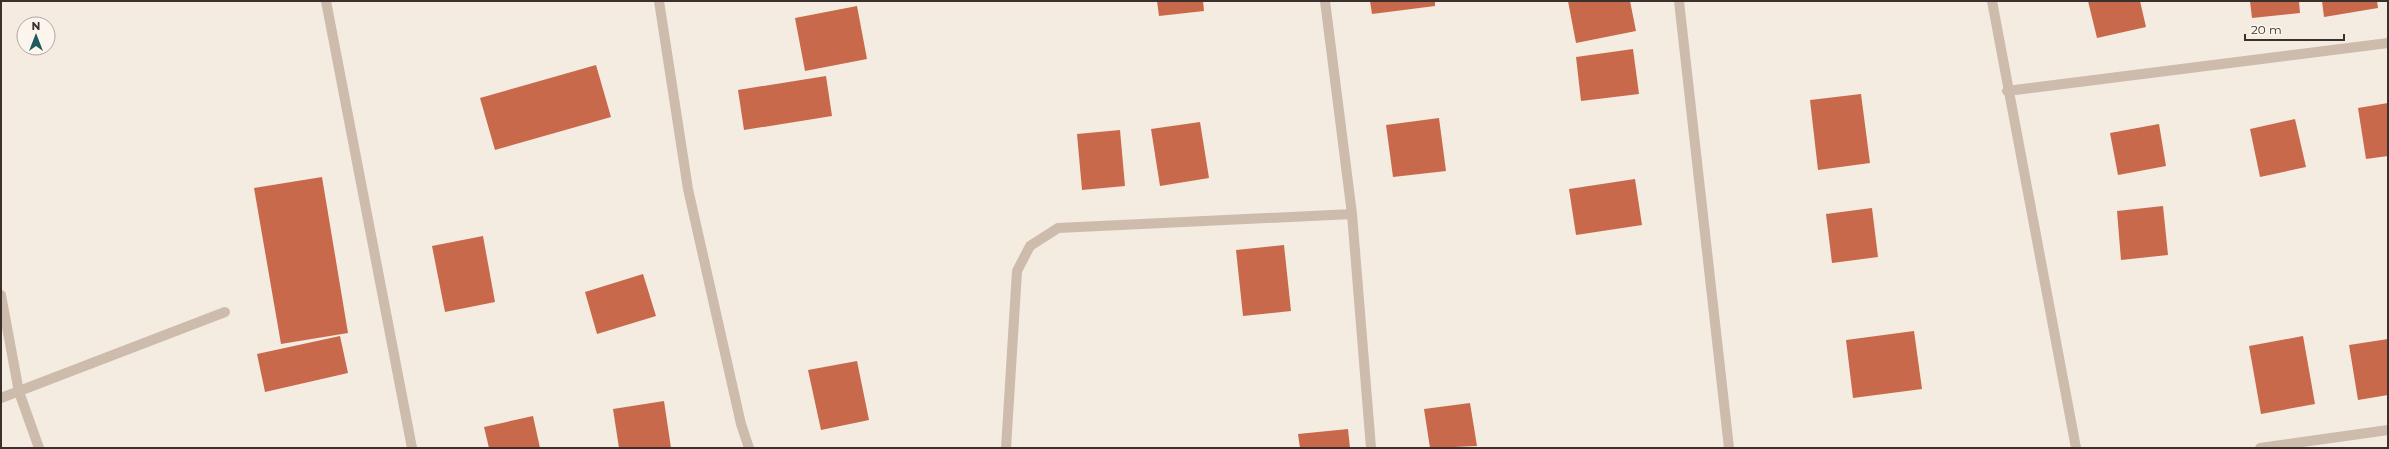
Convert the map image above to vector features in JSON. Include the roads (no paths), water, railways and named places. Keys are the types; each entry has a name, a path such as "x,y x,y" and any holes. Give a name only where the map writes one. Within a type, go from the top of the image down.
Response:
{"street":[{"path":"326,1 412,448"},
{"path":"659,1 688,189 741,424 749,448"},
{"path":"1325,1 1352,214 1371,448"},
{"path":"1679,1 1729,448"},
{"path":"1992,1 2007,91 2076,448"},
{"path":"2007,91 2388,43"},
{"path":"1006,448 1017,271 1030,246 1058,228 1352,214"},
{"path":"1,295 19,392 39,448"},
{"path":"1,398 224,312"},
{"path":"2260,448 2388,430"}]}
